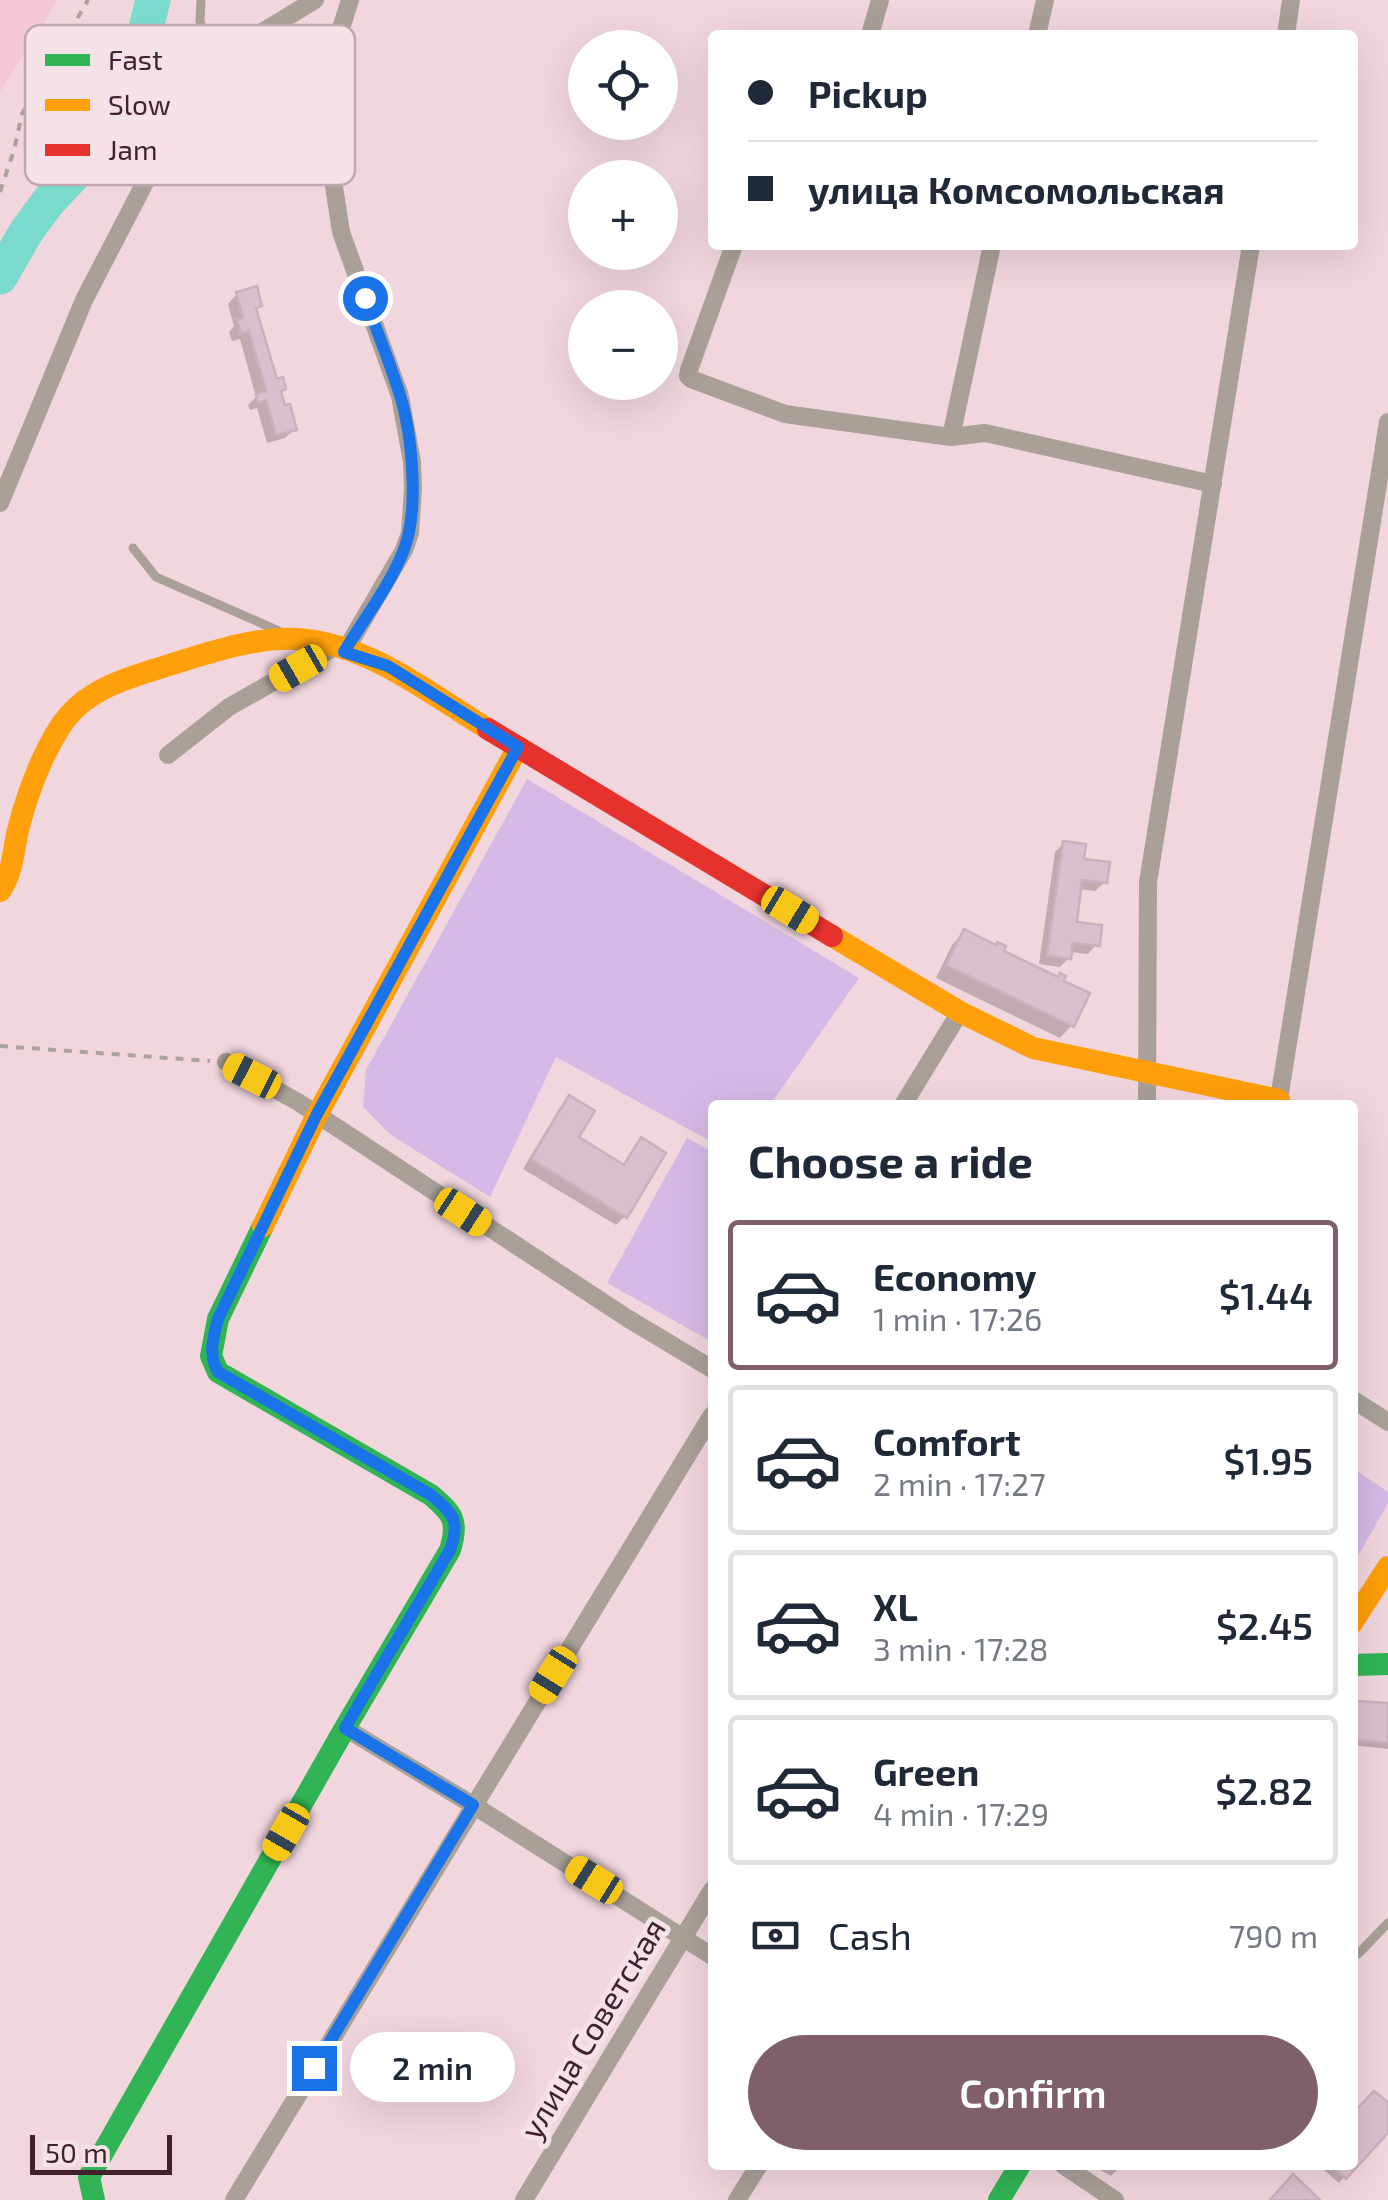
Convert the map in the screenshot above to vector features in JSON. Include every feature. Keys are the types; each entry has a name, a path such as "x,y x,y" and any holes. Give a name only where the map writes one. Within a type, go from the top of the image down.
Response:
{"street":[{"path":"274,25 315,0"},
{"path":"342,25 350,0"},
{"path":"871,30 880,0"},
{"path":"1038,30 1045,0"},
{"path":"1287,30 1291,0"},
{"path":"0,503 84,300 144,185"},
{"path":"168,755 230,707 339,650 404,550 410,533 412,462 400,396 341,232 334,185"},
{"path":"732,250 688,376 691,379 785,414 951,437 985,433 1212,484"},
{"path":"951,437 991,250"},
{"path":"1147,1100 1148,882 1251,250"},
{"path":"1279,1100 1388,422"},
{"path":"0,891 9,876 28,796 68,714 83,700 108,686 177,664 254,642 296,638 388,666 960,1012 1033,1048 1271,1100"},
{"path":"94,2200 89,2176 456,1534 451,1512 431,1495 218,1372 211,1356 218,1319 316,1116 518,747"},
{"path":"906,1100 960,1012"},
{"path":"226,1062 267,1084 708,1367"},
{"path":"1358,1403 1388,1422"},
{"path":"234,2200 708,1422"},
{"path":"1358,1614 1388,1567"},
{"path":"1358,1666 1388,1664"},
{"path":"345,1728 708,1953"},
{"name":"улица Советская","path":"524,2200 708,1897"},
{"path":"737,2200 756,2170"},
{"path":"998,2200 1017,2170"},
{"path":"1069,2170 1114,2200"}],"lane":[{"path":"201,0 201,25"},
{"path":"133,548 156,577 296,638"},
{"path":"1358,1954 1388,1923"}],"path":[{"path":"74,25 88,0"},
{"path":"0,192 25,109"},
{"path":"0,1046 226,1062"}],"shaded area":[{"path":"0,0 58,0 42,25 25,25 25,52 0,92"},
{"path":"527,779 859,978 774,1100 708,1100 708,1140 556,1057 490,1197 391,1135 363,1107 366,1070"},
{"path":"687,1138 708,1150 708,1340 607,1283"},
{"path":"1358,1471 1388,1492 1388,1503 1358,1556"}],"building":[{"path":"257,286 262,306 256,308 277,379 283,377 286,389 281,391 285,405 290,404 297,430 276,435 266,400 258,403 256,394 266,391 249,331 241,334 237,320 243,318 236,292"},
{"path":"1063,841 1086,844 1084,859 1110,862 1107,883 1082,880 1077,922 1102,925 1100,946 1073,943 1071,959 1047,956"},
{"path":"964,929 1006,946 1004,951 1058,977 1060,973 1066,976 1064,981 1090,993 1074,1027 946,965"},
{"path":"569,1095 595,1111 579,1137 624,1165 641,1137 666,1153 627,1218 531,1159"},
{"path":"1358,1701 1388,1703 1388,1743 1358,1740"},
{"path":"1374,2091 1388,2102 1388,2133 1358,2166 1358,2108"},
{"path":"1336,2170 1354,2170 1346,2179"},
{"path":"1293,2174 1320,2200 1270,2200"}],"waterway":[{"path":"147,25 153,0"},
{"path":"0,277 26,232 64,185"}],"traffic: fast":[{"path":"94,2200 89,2177 453,1540 452,1519 431,1495 218,1372 211,1356 218,1319 263,1226"},
{"path":"1358,1665 1388,1664"},
{"path":"999,2200 1017,2170"}],"traffic: slow":[{"path":"0,891 11,867 31,788 60,727 92,695 133,676 246,643 281,639 324,643 397,672 488,729"},
{"path":"263,1226 317,1115 518,747"},
{"path":"832,936 960,1012 1033,1048 1279,1100"},
{"path":"1358,1614 1388,1567"}],"traffic: jam":[{"path":"488,729 832,936"}],"route":[{"path":"314,2068 473,1805 345,1728 450,1550 456,1534 455,1522 451,1512 431,1495 218,1372 211,1356 213,1339 218,1319 316,1116 518,747 388,666 344,652 404,550 412,515 412,462 400,396 365,298"}]}
